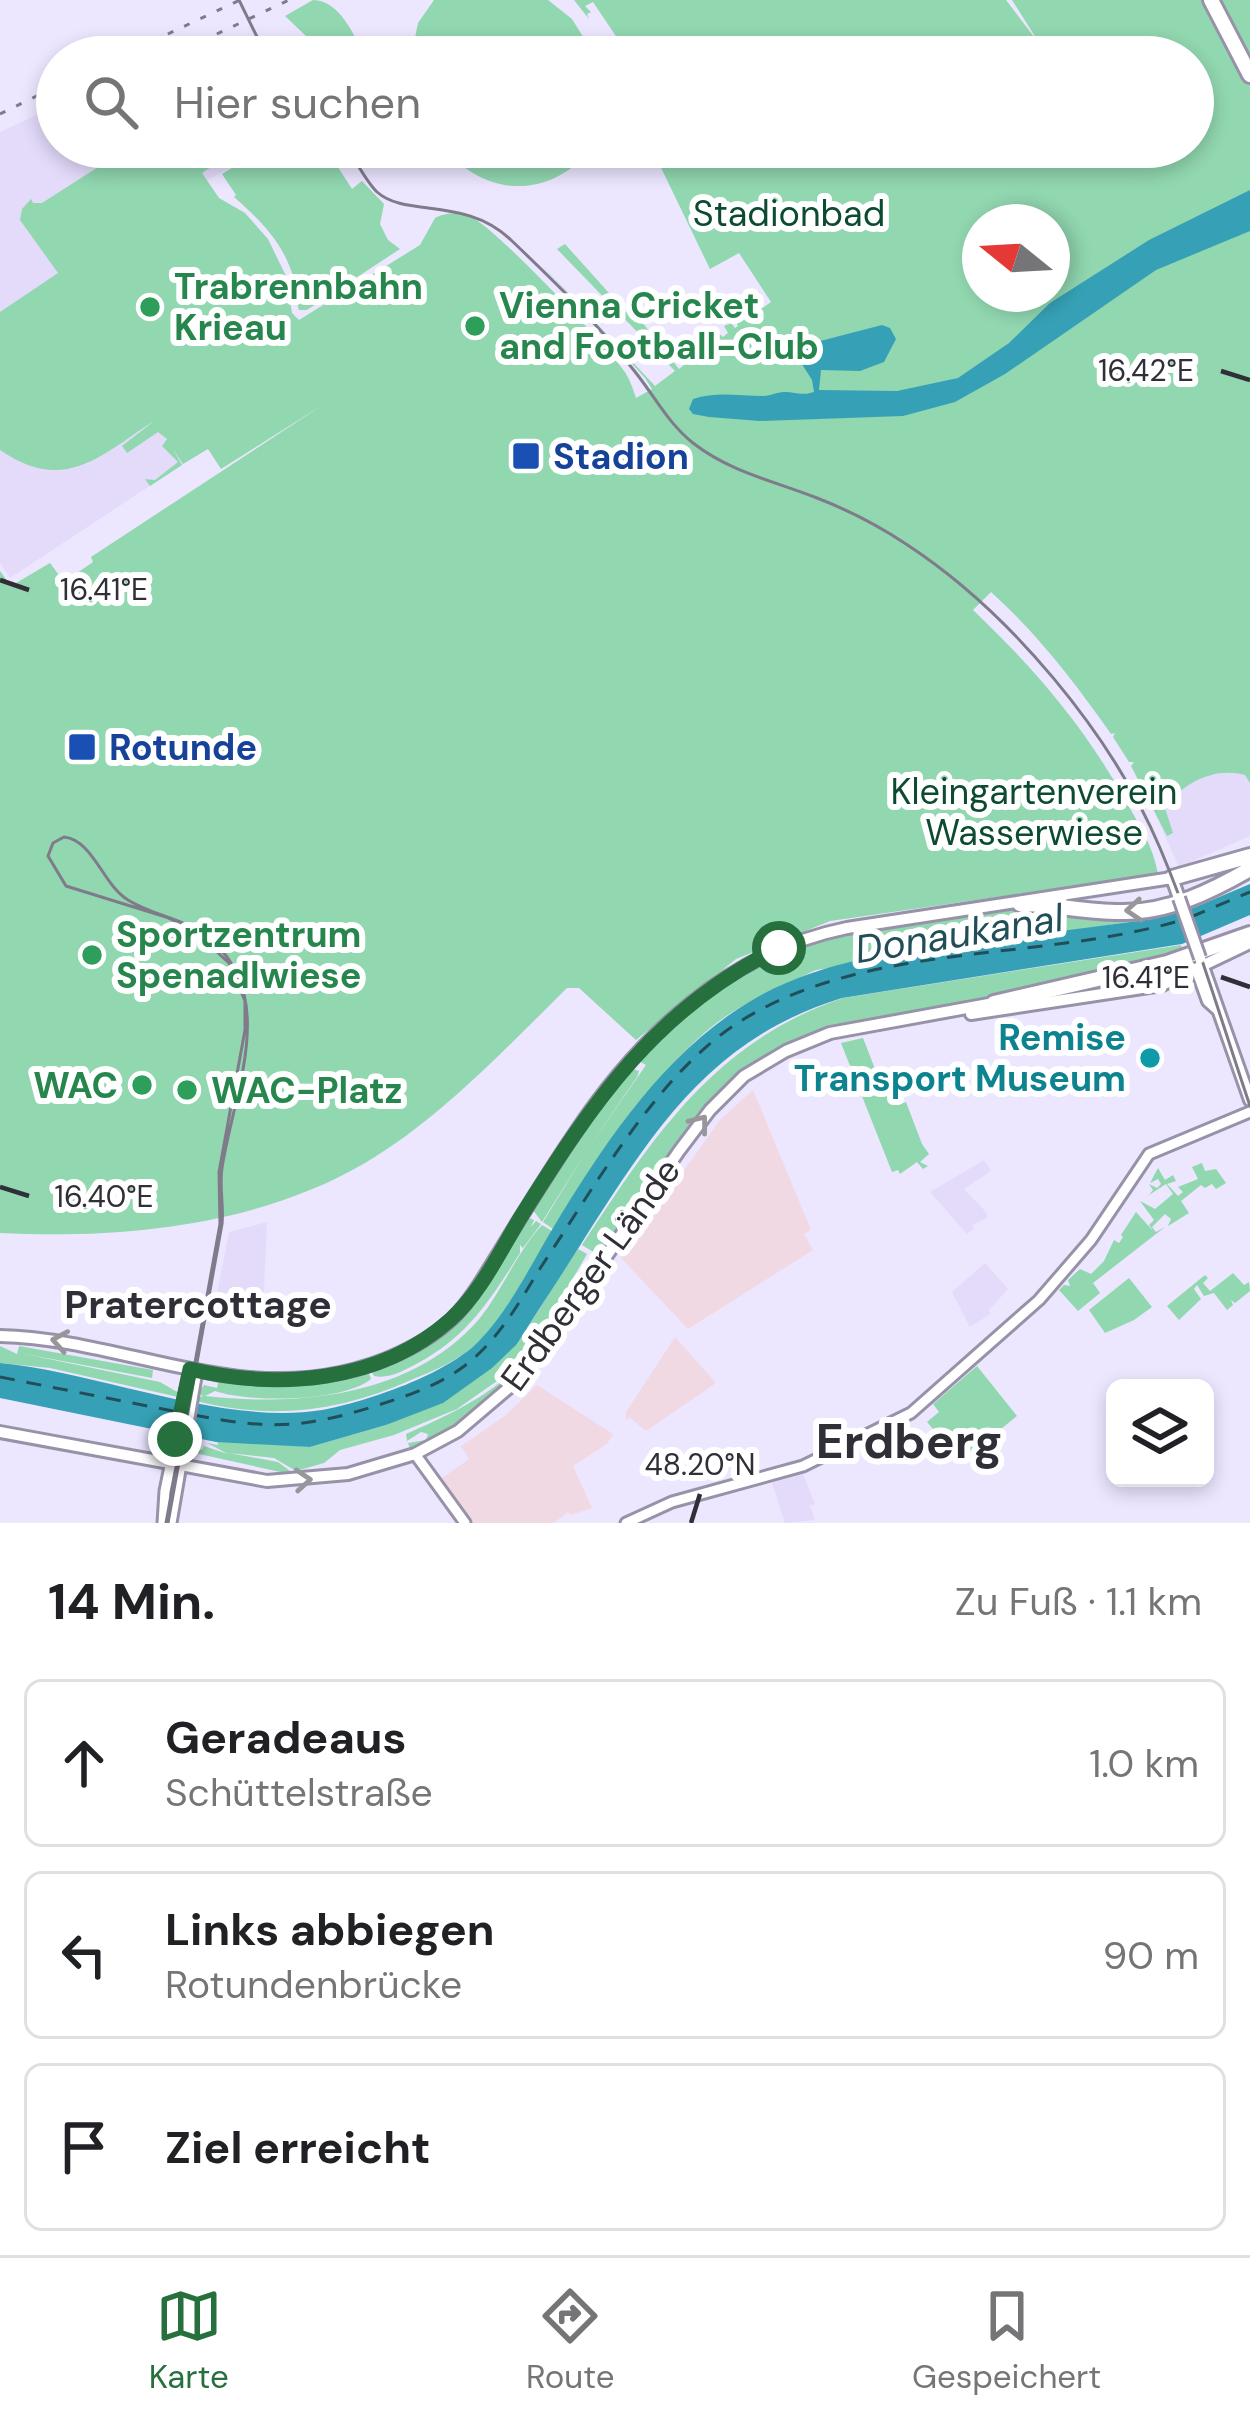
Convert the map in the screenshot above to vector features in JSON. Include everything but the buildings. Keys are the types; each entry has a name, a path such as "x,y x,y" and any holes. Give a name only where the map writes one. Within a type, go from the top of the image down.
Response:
{"highway":[{"path":"1211,0 1250,75"},
{"path":"1221,0 1250,55"},
{"path":"1172,878 1250,856"},
{"path":"1020,904 1114,912 1153,910 1205,892 1250,869"},
{"path":"994,1003 1250,939"}],"main road":[{"path":"0,1336 70,1343 254,1382 300,1380 356,1369 410,1348 454,1317 605,1090 664,1024 750,962 818,934 1172,878 1201,962 1198,973 1208,1001 1218,1010 1250,1100"},
{"name":"Erdberger Lände","path":"914,1019 1162,985 1250,939"},
{"name":"Erdberger Lände","path":"0,1432 267,1481 347,1474 415,1454 458,1431 525,1374 679,1150 744,1076 811,1039 994,1003"}],"street":[{"path":"626,1523 672,1502 807,1465 911,1413 1039,1300 1090,1240 1149,1154 1250,1112"},
{"path":"167,1523 194,1370"},
{"path":"415,1454 465,1523"}],"shaded area":[{"path":"36,115 36,168 229,168 152,211 0,314 0,132"},
{"path":"154,421 183,464 10,578 0,563 0,448 117,445"},
{"path":"1250,756 1250,836 1179,867 1148,798"},
{"path":"753,1090 811,1230 804,1234 813,1250 688,1329 621,1258 720,1120"},
{"path":"984,1160 991,1171 964,1189 987,1218 972,1225 974,1229 967,1234 930,1192"},
{"path":"267,1222 263,1310 214,1310 229,1232"},
{"path":"985,1263 1008,1289 989,1310 991,1314 970,1327 952,1292"},
{"path":"675,1337 716,1383 646,1431 629,1417 626,1421 626,1412"},
{"path":"537,1385 613,1434 607,1444 573,1466 592,1508 568,1512 554,1523 470,1523 439,1480 469,1459 461,1446 506,1415"},
{"path":"803,1474 815,1504 810,1506 815,1520 785,1523 772,1483"}],"green space":[{"path":"313,0 323,2 339,13 354,36 306,36 285,16"},
{"path":"434,0 548,0 572,19 583,36 415,36 418,23"},
{"path":"574,0 1006,0 1033,36 616,36 593,2 585,6 591,12 589,19"},
{"path":"1012,0 1250,0 1250,783 1245,775 1222,773 1182,789 1164,805 1173,833 1167,836 1131,766 1134,762 1129,762 1115,733 1111,734 1040,642 991,592 973,610 1037,676 1092,746 1144,834 1158,874 830,921 736,959 636,1040 579,988 567,988 419,1126 365,1163 323,1184 280,1201 188,1224 93,1233 0,1233 0,571 11,586 50,563 64,582 93,562 91,557 324,404 221,469 208,449 183,464 173,449 182,465 150,486 145,479 155,480 178,462 162,446 167,439 158,432 127,453 122,446 154,421 98,458 63,470 23,463 0,450 0,312 58,273 20,220 22,209 31,199 42,203 97,168 210,168 202,173 219,198 245,213 268,239 286,276 292,313 299,320 420,245 435,218 466,215 503,242 575,314 625,372 636,398 652,389 645,378 540,263 655,386 675,371 557,249 565,244 626,312 642,322 679,369 685,364 682,355 716,331 723,337 728,333 724,326 738,326 736,321 751,308 758,312 754,305 759,303 760,310 771,302 739,253 710,269 661,168 1214,168 1214,36 1035,36"},
{"path":"232,168 338,168 352,189 362,181 384,204 380,224 388,240 400,249 307,310 299,310 282,250 234,197 222,174"},
{"path":"466,168 571,168 542,183 522,186 481,178"},
{"path":"1027,908 1115,919 1172,911 1174,915 816,970 728,1015 680,1056 621,1126 553,1229 543,1222 586,1152 542,1222 532,1209 630,1068 639,1071 637,1077 587,1150 646,1065 637,1060 681,1017 725,984 816,943 864,931"},
{"path":"1181,945 1184,954 1048,989 832,1028 774,1051 713,1100 600,1256 582,1245 691,1097 758,1040 798,1017 843,998"},
{"path":"863,1038 882,1087 892,1083 901,1104 906,1102 929,1154 920,1162 928,1166 923,1169 917,1162 900,1174 892,1172 841,1043"},
{"path":"1202,1163 1205,1171 1216,1169 1226,1183 1216,1189 1212,1184 1201,1185 1181,1201 1189,1213 1168,1226 1171,1219 1165,1214 1152,1227 1156,1232 1165,1227 1093,1283 1100,1293 1078,1311 1059,1290 1070,1286 1068,1280 1080,1269 1091,1274 1104,1261 1136,1212 1154,1232 1149,1225 1154,1220 1140,1201 1155,1209 1173,1194 1166,1184 1149,1195 1153,1190 1149,1184 1157,1188 1161,1184 1158,1179 1150,1183 1158,1168 1165,1180 1173,1175 1176,1181 1167,1184 1178,1196 1183,1192 1178,1187 1198,1179 1192,1167"},
{"path":"527,1217 534,1220 531,1227 536,1221 541,1224 523,1248 520,1245 520,1253 499,1286 464,1329 412,1366 374,1376 371,1370 431,1340"},
{"path":"542,1225 552,1231 487,1333 445,1365 384,1391 305,1410 251,1410 196,1401 197,1396 203,1397 199,1392 204,1385 217,1388 218,1383 206,1380 285,1385 368,1371 371,1379 358,1387 272,1399 316,1397 353,1390 389,1380 422,1365 480,1318","holes":["215,1391 272,1399 205,1396"]},
{"path":"578,1249 587,1254 544,1329 507,1374 457,1409 394,1435 340,1450 324,1463 296,1471 274,1458 229,1453 278,1462 290,1471 285,1473 190,1452 204,1446 228,1454 207,1443 218,1445 217,1440 310,1447 386,1425 517,1344"},
{"path":"594,1265 519,1376 454,1428 410,1449 408,1443 426,1440 428,1434 421,1432 407,1441 406,1434 461,1408 526,1359 563,1301"},
{"path":"1233,1273 1244,1285 1249,1282 1250,1291 1235,1303 1231,1300 1233,1305 1227,1310 1214,1293 1204,1296 1197,1285 1194,1289 1201,1299 1179,1320 1167,1306 1205,1275 1208,1278 1203,1283 1210,1291"},
{"path":"1129,1278 1152,1307 1105,1333 1089,1310"},
{"path":"0,1346 17,1354 19,1346 153,1370 152,1378 20,1353 160,1382 179,1393 178,1397 50,1368 0,1363"},
{"path":"977,1366 1017,1416 960,1462 927,1422 939,1412 933,1404"}],"water":[{"path":"1250,190 1250,231 1156,270 1005,374 955,402 903,416 760,421 709,417 689,409 693,399 711,395 814,392 798,358 801,346 882,325 896,339 884,362 860,371 821,370 819,390 897,391 958,378 1009,343 1041,312 1070,312 1070,290 1149,240"},
{"name":"Donaukanal","path":"1250,884 1250,915 1182,944 842,998 755,1038 688,1095 660,1128 517,1344 443,1403 310,1447 216,1442 0,1398 0,1363 245,1411 322,1410 405,1385 447,1365 490,1329 610,1139 654,1083 704,1034 760,996 848,963 1153,919"}],"ferry route":[{"path":"1191,917 1250,892"},
{"path":"194,1415 263,1424 324,1420 408,1395 463,1367 507,1321 604,1170 677,1075 733,1026 783,999 837,979 894,966 1069,943 1182,920"},
{"path":"0,1377 178,1412"}],"tram line":[{"path":"239,0 257,36"},
{"path":"361,168 377,192 389,200 456,212 493,226 607,338 693,443 737,469 829,503 885,531 945,572 1019,640 1086,719 1139,805 1185,911 1250,1106"},
{"path":"166,1523 220,1224 219,1172 245,1030 245,1001 229,963 192,929 66,886 48,856 53,843 64,837 83,846 128,900 181,922 211,940 231,963 243,990 247,1018 246,1048 222,1168 222,1224 168,1523"}],"railway":[{"path":"164,36 240,0"},
{"path":"213,36 289,0"},
{"path":"0,114 36,96"}],"place":[{"name":"Trabrennbahn Krieau","path":"150,307"},
{"name":"Vienna Cricket and Football-Club","path":"475,326"},
{"name":"Stadion","path":"526,456"},
{"name":"Rotunde","path":"82,747"},
{"name":"Sportzentrum Spenadlwiese","path":"92,955"},
{"name":"Remise Transport Museum","path":"1150,1058"},
{"name":"WAC","path":"142,1085"},
{"name":"WAC-Platz","path":"187,1090"}],"district":[{"name":"Pratercottage","path":"198,1304"},
{"name":"Erdberg","path":"909,1441"}],"route":[{"path":"175,1439 190,1369 254,1382 300,1380 370,1365 435,1333 473,1293 574,1133 631,1058 701,994 779,948"}],"park label":[{"name":"Stadionbad","path":"789,213"},
{"name":"Kleingartenverein Wasserwiese","path":"1034,812"}]}
